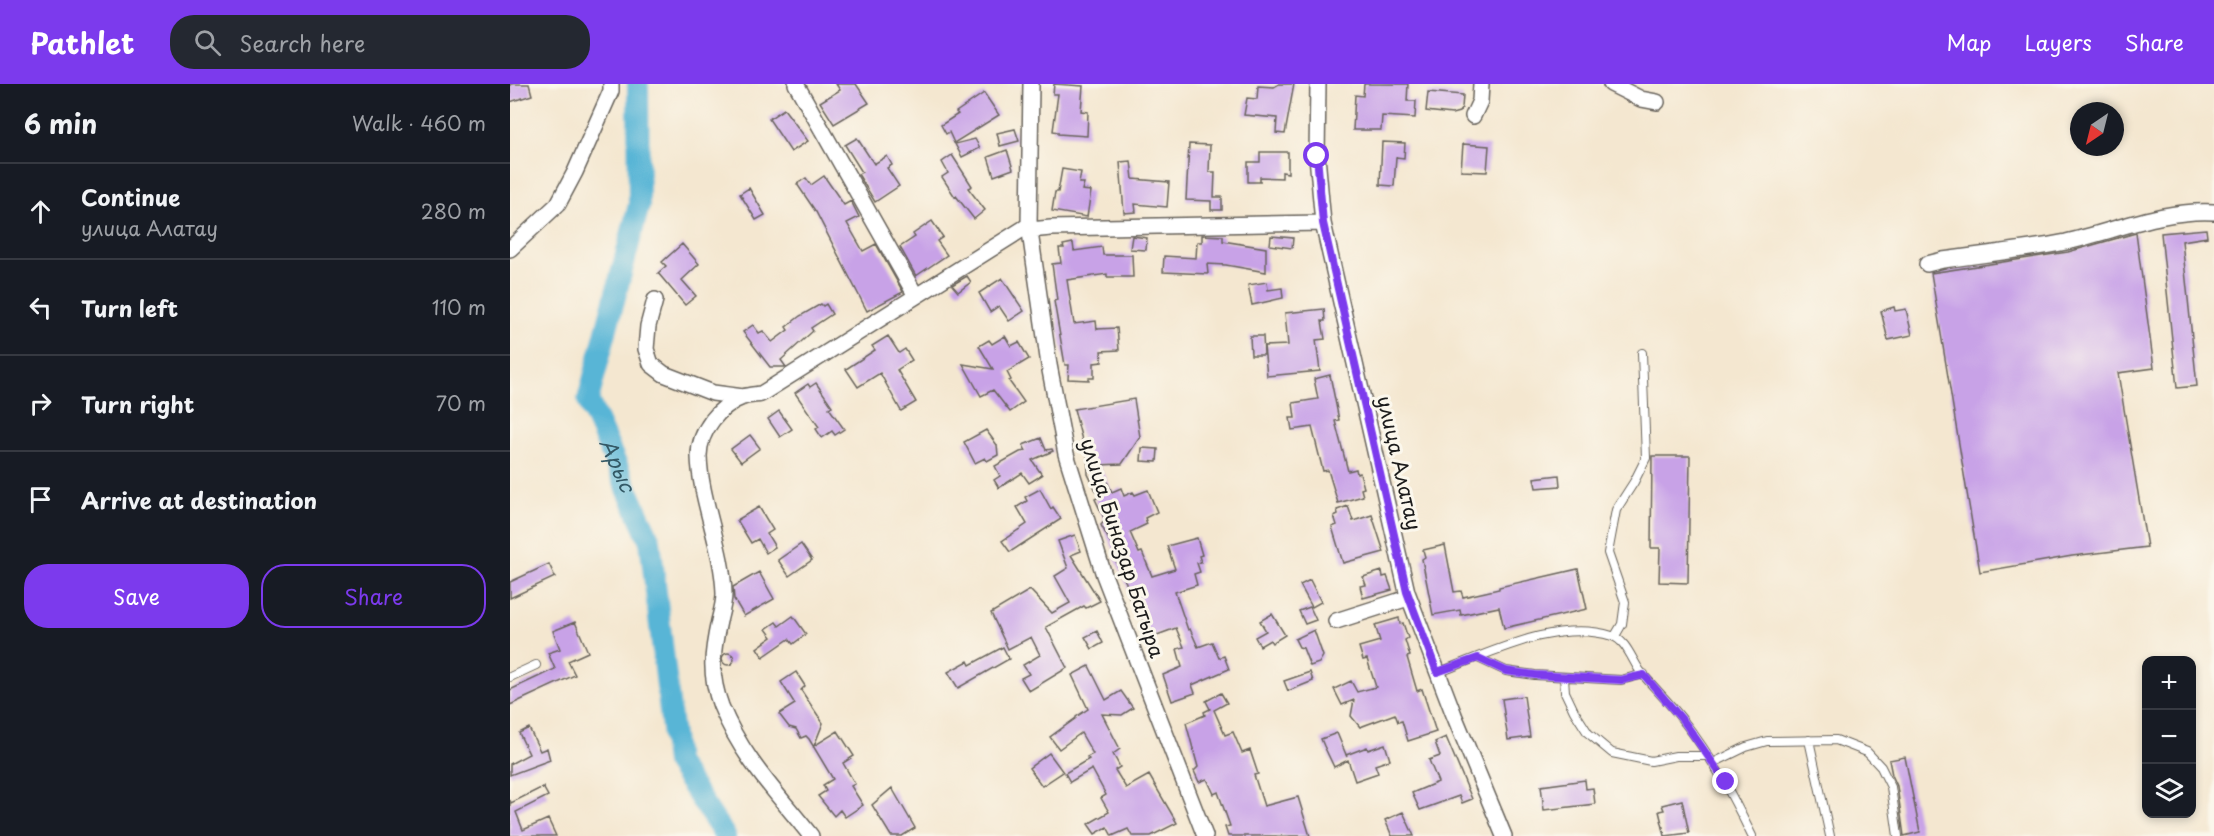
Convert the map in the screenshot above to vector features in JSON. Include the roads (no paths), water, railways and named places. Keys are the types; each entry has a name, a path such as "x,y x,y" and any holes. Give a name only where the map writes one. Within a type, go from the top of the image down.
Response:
{"street":[{"path":"510,249 558,204 607,101 612,84"},
{"path":"796,84 916,296"},
{"name":"улица Биназар Батыра","path":"1031,84 1029,228 1048,365 1066,454 1104,575 1205,836"},
{"name":"улица Алатау","path":"1318,84 1317,156 1323,223 1408,598 1504,836"},
{"path":"1473,116 1480,101 1481,84"},
{"path":"1611,84 1641,99 1657,102"},
{"path":"1927,264 2066,242 2145,220 2197,211 2214,213"},
{"path":"655,300 648,326 646,349 651,364 664,374 713,393 743,397 761,394 1029,228 1323,223"},
{"path":"743,397 729,404 707,426 699,455 705,497 719,552 724,596 712,653 712,679 739,746 760,776 811,836"},
{"path":"1336,621 1408,598"}],"lane":[{"path":"1615,636 1622,624 1625,602 1608,553 1616,510 1646,458 1642,353"},
{"path":"1437,672 1528,640 1574,630 1615,636 1632,654 1644,675 1685,723 1713,763 1726,782 1752,836"},
{"path":"1478,658 1506,671 1621,680 1644,675"},
{"path":"510,677 536,665"},
{"path":"1564,676 1565,692 1574,711 1588,733 1612,753 1651,761 1676,756 1708,756"},
{"path":"1809,740 1830,836"},
{"path":"1713,763 1746,747 1767,741 1836,740 1867,752 1881,767 1891,787 1898,836"}],"waterway":[{"name":"Арыс","path":"638,84 639,205 588,400 650,541 676,762 725,836"}]}
